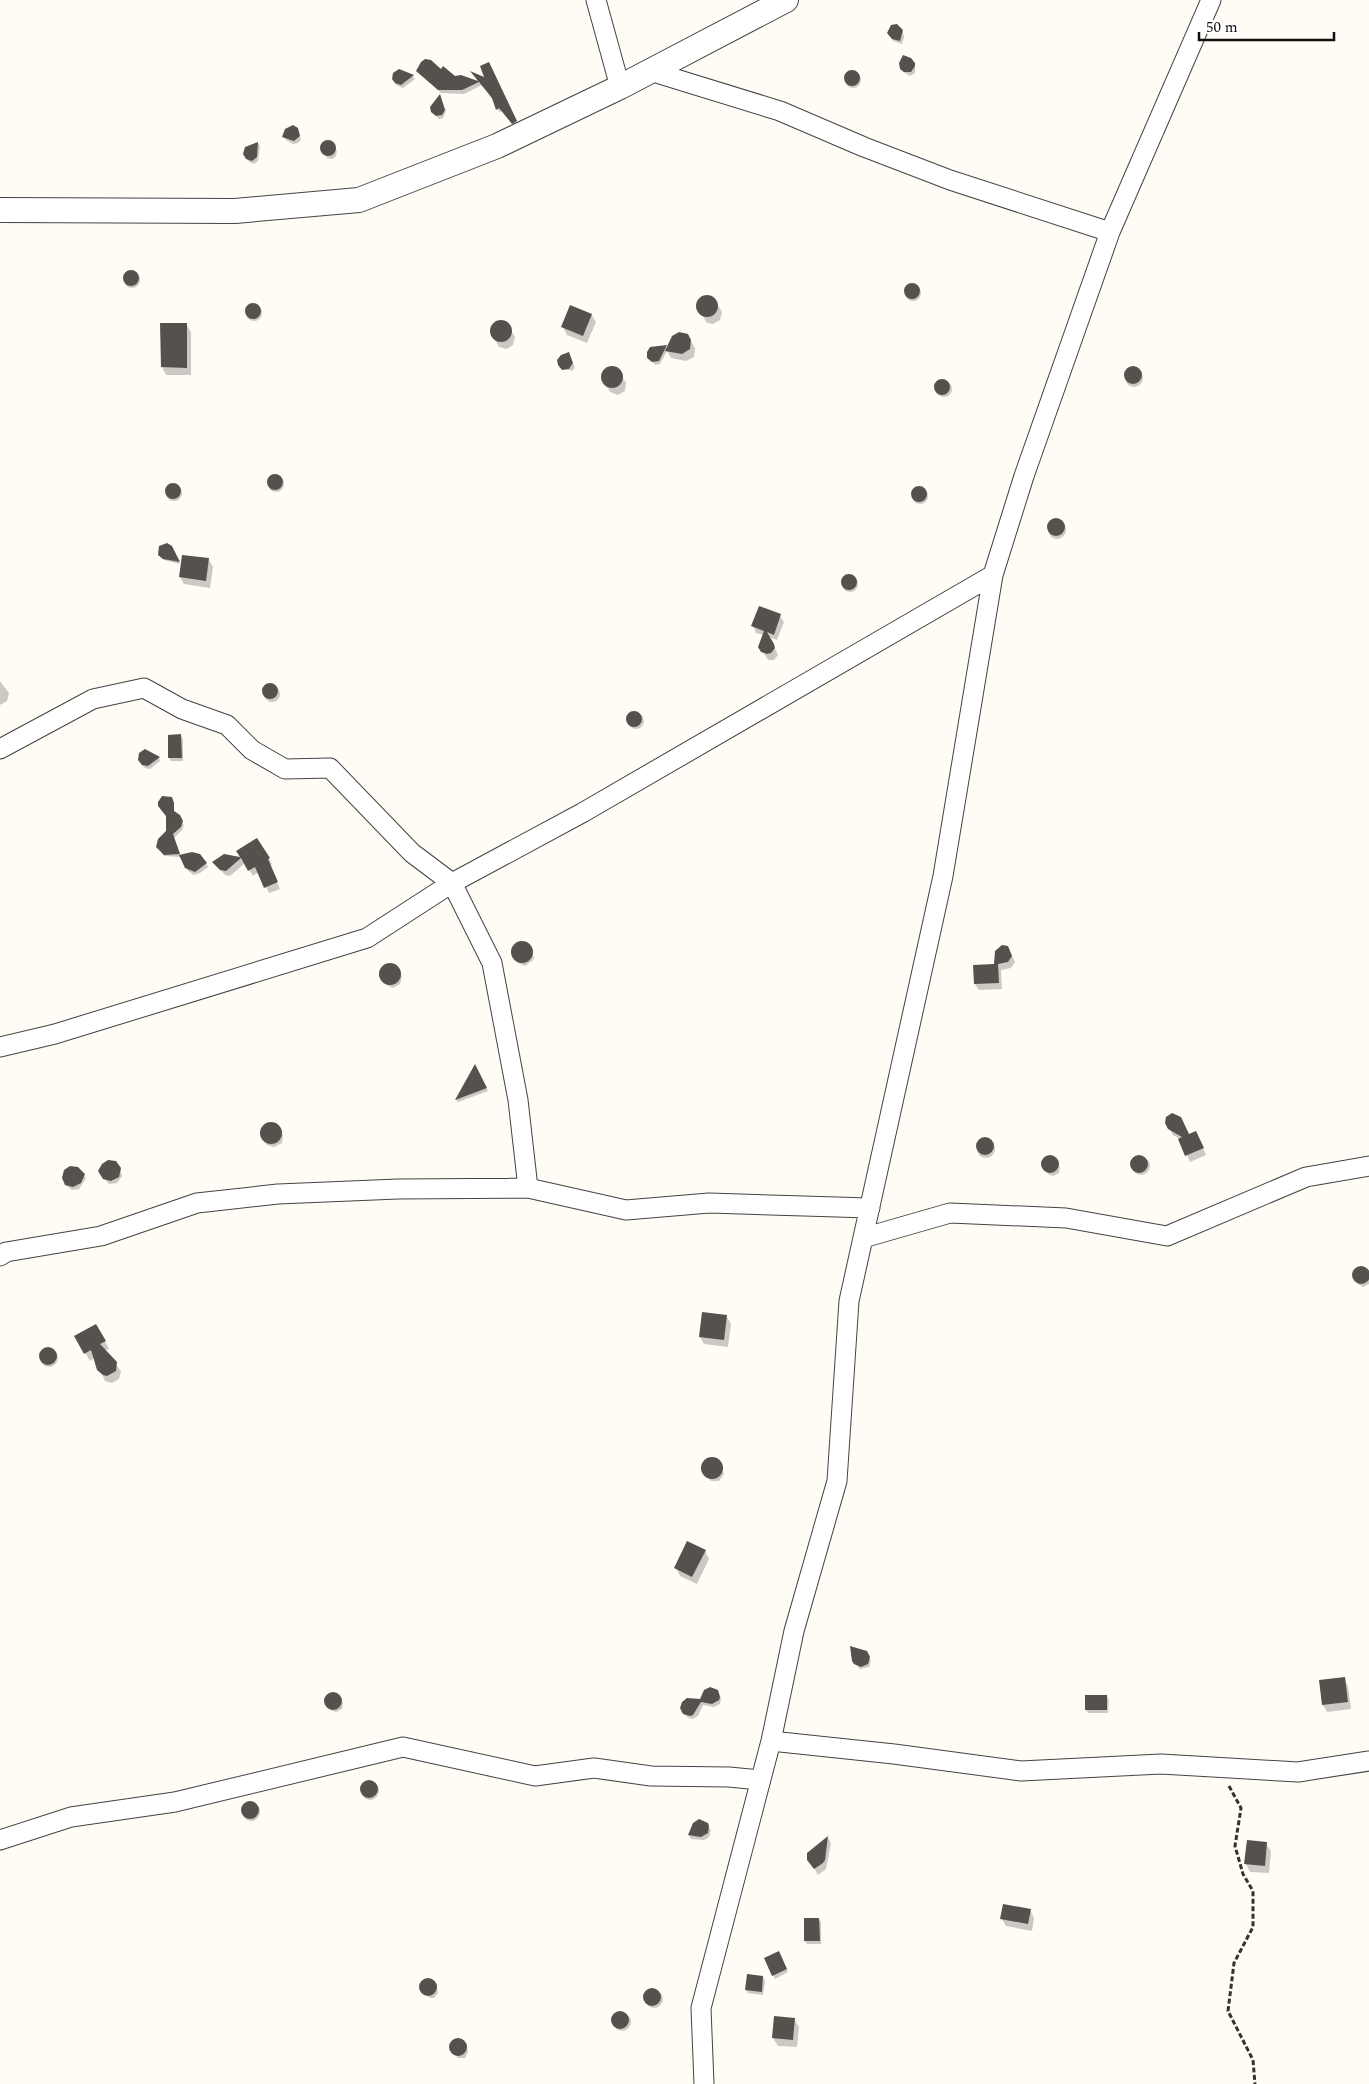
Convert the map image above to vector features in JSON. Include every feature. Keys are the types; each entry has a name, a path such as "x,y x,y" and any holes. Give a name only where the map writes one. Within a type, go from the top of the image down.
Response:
{"street":[{"path":"596,0 620,87"},
{"path":"0,210 235,210 360,200 497,146 620,87 786,0"},
{"path":"704,2084 701,2008 771,1740 794,1631 837,1481 849,1301 944,876 993,575 1024,476 1110,232 1211,0"},
{"path":"650,71 780,111 864,147 950,180 1110,232"},
{"path":"0,1047 55,1034 368,938 452,883 590,808 993,575"},
{"path":"0,749 93,700 144,688 182,709 227,725 252,750 285,769 330,768 412,853 452,883 492,963 518,1100 528,1188"},
{"path":"863,1238 950,1213 1066,1218 1167,1236 1306,1177 1369,1166"},
{"path":"0,1256 6,1252 101,1236 197,1203 288,1194 528,1188 626,1210 709,1203 870,1208"},
{"path":"771,1740 1021,1771 1161,1764 1298,1772 1369,1761"},
{"path":"0,1840 71,1817 175,1802 403,1747 535,1776 594,1768 651,1776 729,1777 760,1780"}],"path":[{"path":"1221,1768 1241,1808 1235,1846 1243,1874 1253,1891 1253,1926 1234,1963 1228,2011 1253,2060 1255,2084"}],"building":[{"path":"897,24 903,30 900,41 892,39 887,33 891,25"},
{"path":"903,55 911,58 915,63 911,72 904,72 900,69 899,63"},
{"path":"425,59 431,60 441,69 443,66 455,76 461,75 478,81 470,71 484,77 480,66 489,62 517,121 512,124 499,108 496,110 492,98 479,82 462,90 438,90 416,71"},
{"path":"399,69 414,75 401,85 395,83 392,79 393,73"},
{"path":"852,70 858,72 860,78 858,84 852,86 846,84 844,78 846,72"},
{"path":"440,94 445,110 442,115 436,116 431,112 430,107"},
{"path":"293,125 298,128 300,136 294,141 282,137 285,129"},
{"path":"328,140 336,148 328,156 320,148"},
{"path":"258,142 257,157 252,161 246,159 243,154 245,147"},
{"path":"128,270 134,270 139,275 137,284 128,286 123,281 123,275"},
{"path":"912,283 918,285 920,291 918,297 912,299 906,297 904,291 906,285"},
{"path":"707,295 715,298 718,306 715,314 707,317 699,314 696,306 699,298"},
{"path":"253,303 259,305 261,311 259,317 253,319 247,317 245,311 247,305"},
{"path":"570,305 592,314 583,336 561,327"},
{"path":"501,320 509,323 512,331 509,339 501,342 493,339 490,331 493,323"},
{"path":"160,323 187,323 187,368 161,367"},
{"path":"679,332 688,334 691,340 690,349 682,354 665,351 672,336"},
{"path":"667,345 659,361 652,362 647,358 647,352 650,347"},
{"path":"569,352 573,363 569,369 562,370 557,360 561,355"},
{"path":"612,366 620,369 623,377 620,385 612,388 604,385 601,377 604,369"},
{"path":"1133,366 1139,369 1142,375 1139,381 1133,384 1127,381 1124,375 1127,369"},
{"path":"942,379 948,381 950,387 948,393 942,395 936,393 934,387 936,381"},
{"path":"275,474 281,476 283,482 281,488 275,490 269,488 267,482 269,476"},
{"path":"170,483 176,483 181,488 179,497 170,499 165,494 165,488"},
{"path":"916,486 922,486 927,491 925,500 916,502 911,497 911,491"},
{"path":"1056,518 1062,521 1065,527 1062,533 1056,536 1050,533 1047,527 1050,521"},
{"path":"167,543 172,546 180,562 163,559 158,555 159,546"},
{"path":"182,555 209,558 206,581 179,577"},
{"path":"849,574 855,576 857,582 855,588 849,590 843,588 841,582 843,576"},
{"path":"759,606 781,614 774,635 767,632 775,648 771,653 767,654 761,652 758,647 764,631 751,626"},
{"path":"270,683 276,685 278,691 276,697 270,699 264,697 262,691 264,685"},
{"path":"631,711 637,711 642,716 640,725 631,727 626,722 626,716"},
{"path":"181,734 182,758 168,758 168,735"},
{"path":"145,749 160,757 148,766 142,765 138,760 139,753"},
{"path":"162,796 172,797 174,811 180,815 183,821 181,827 173,834 180,854 164,855 156,847 158,839 166,831 166,816 158,806"},
{"path":"257,838 270,858 268,859 278,882 264,888 255,867 248,871 241,858 226,871 220,870 212,862 224,854 240,857 236,851"},
{"path":"192,852 200,854 207,863 195,872 185,868 179,855"},
{"path":"522,941 530,944 533,952 530,960 522,963 514,960 511,952 514,944"},
{"path":"1002,945 1008,946 1012,956 1008,962 998,964 999,983 974,984 973,965 994,964 995,951"},
{"path":"390,963 398,966 401,974 398,982 390,985 382,982 379,974 382,966"},
{"path":"475,1064 487,1088 455,1100"},
{"path":"1172,1113 1181,1117 1189,1134 1196,1131 1204,1148 1185,1156 1178,1139 1182,1137 1168,1129 1165,1123 1166,1117"},
{"path":"271,1122 279,1125 282,1133 279,1141 271,1144 263,1141 260,1133 263,1125"},
{"path":"985,1137 991,1140 994,1146 991,1152 985,1155 979,1152 976,1146 979,1140"},
{"path":"1050,1155 1056,1158 1059,1164 1056,1170 1050,1173 1044,1170 1041,1164 1044,1158"},
{"path":"1139,1155 1145,1158 1148,1164 1145,1170 1139,1173 1133,1170 1130,1164 1133,1158"},
{"path":"108,1160 116,1161 121,1168 119,1177 111,1181 103,1179 98,1171 102,1164"},
{"path":"70,1166 78,1167 85,1174 81,1183 73,1187 65,1185 62,1178 64,1170"},
{"path":"1361,1266 1367,1269 1370,1275 1367,1281 1361,1284 1355,1281 1352,1275 1355,1269"},
{"path":"702,1312 727,1315 724,1340 699,1337"},
{"path":"96,1324 106,1341 100,1344 117,1362 116,1371 107,1376 97,1370 91,1350 84,1354 74,1336"},
{"path":"48,1347 54,1350 57,1356 54,1362 48,1365 42,1362 39,1356 42,1350"},
{"path":"712,1457 720,1460 723,1468 720,1476 712,1479 704,1476 701,1468 704,1460"},
{"path":"687,1541 706,1550 692,1577 674,1568"},
{"path":"850,1646 867,1651 870,1657 868,1664 861,1667 854,1664"},
{"path":"1345,1677 1348,1702 1322,1705 1319,1680"},
{"path":"710,1687 718,1690 719,1700 712,1704 701,1702 693,1715 683,1714 680,1708 682,1702 687,1698 700,1699 704,1690"},
{"path":"333,1692 339,1695 342,1701 339,1707 333,1710 327,1707 324,1701 327,1695"},
{"path":"1085,1695 1107,1695 1107,1710 1085,1710"},
{"path":"369,1780 375,1783 378,1789 375,1795 369,1798 363,1795 360,1789 363,1783"},
{"path":"250,1801 256,1804 259,1810 256,1816 250,1819 244,1816 241,1810 244,1804"},
{"path":"699,1819 708,1823 708,1833 701,1837 688,1835 693,1823"},
{"path":"828,1836 825,1860 814,1869 807,1860 807,1853"},
{"path":"1247,1840 1267,1842 1265,1866 1244,1864"},
{"path":"1003,1904 1031,1909 1028,1924 1000,1919"},
{"path":"804,1918 819,1918 820,1941 804,1941"},
{"path":"779,1951 787,1969 772,1976 764,1958"},
{"path":"747,1974 763,1976 762,1992 745,1990"},
{"path":"428,1978 434,1981 437,1987 434,1993 428,1996 422,1993 419,1987 422,1981"},
{"path":"652,1988 658,1991 661,1997 658,2003 652,2006 646,2003 643,1997 646,1991"},
{"path":"620,2011 626,2014 629,2020 626,2026 620,2029 614,2026 611,2020 614,2014"},
{"path":"774,2016 795,2018 793,2040 772,2038"},
{"path":"458,2038 464,2041 467,2047 464,2053 458,2056 452,2053 449,2047 452,2041"}]}
